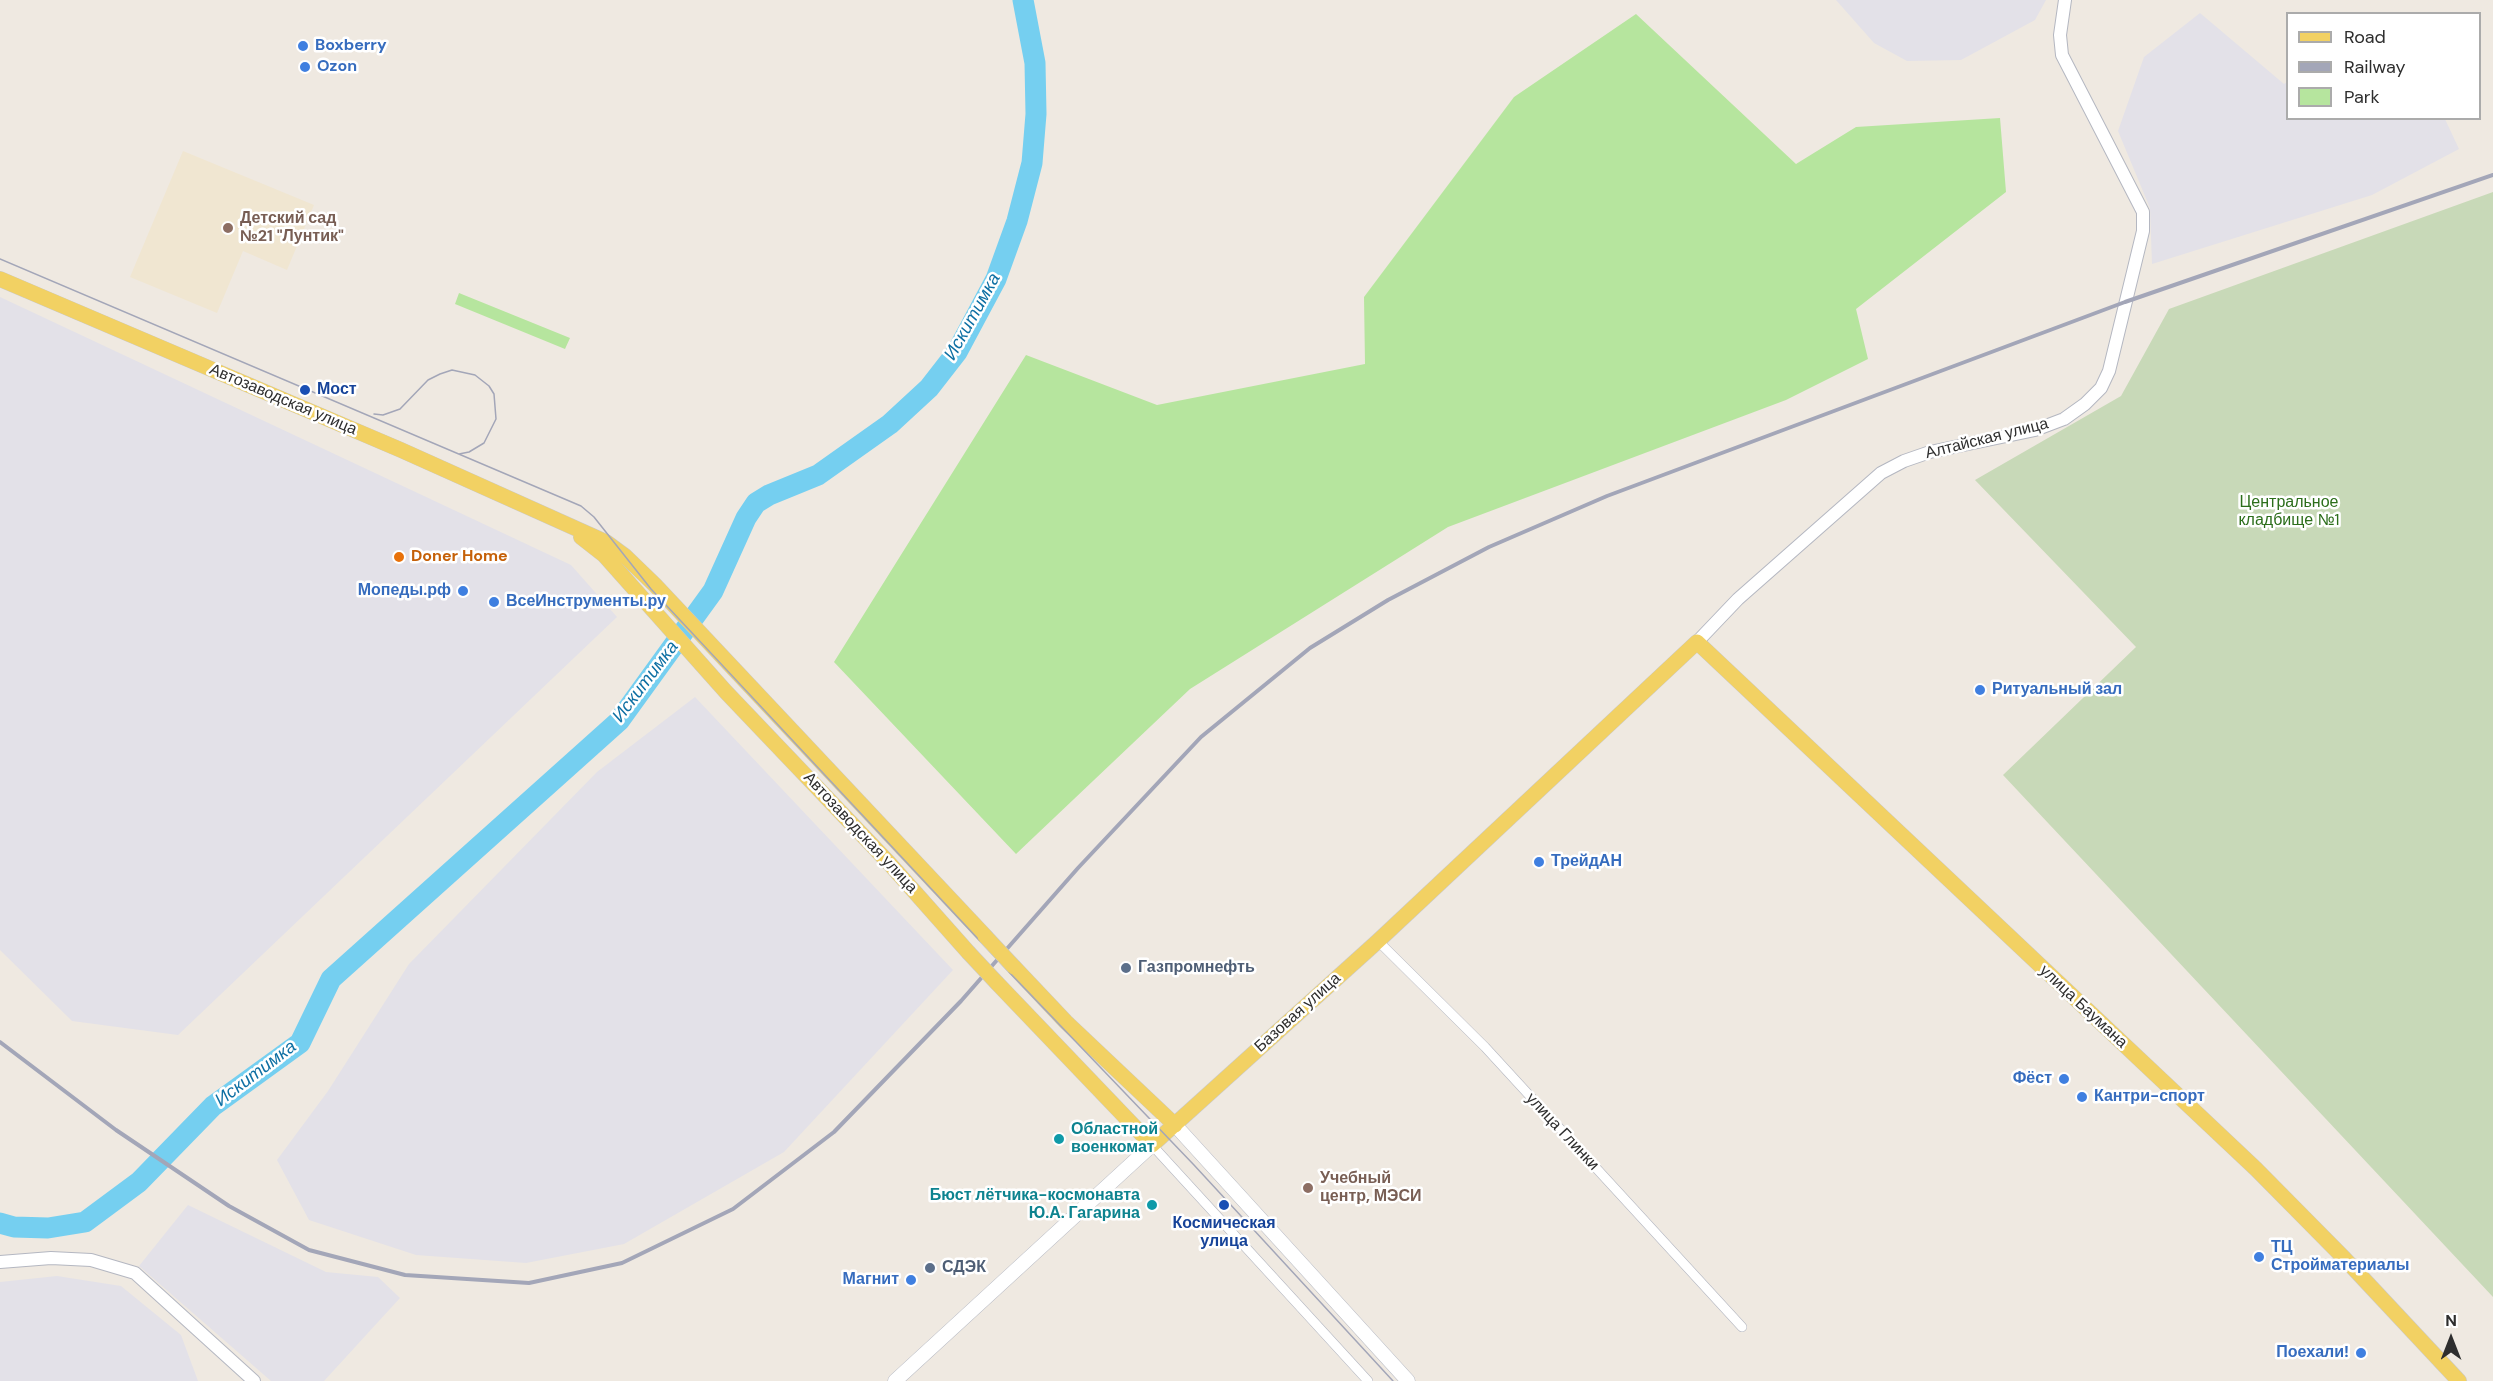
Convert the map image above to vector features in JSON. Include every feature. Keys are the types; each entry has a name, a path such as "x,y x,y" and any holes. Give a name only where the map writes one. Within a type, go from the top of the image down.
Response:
{"main road":[{"name":"Автозаводская улица","path":"0,279 379,441 606,542 656,585 1066,1022 1175,1125"},
{"name":"Автозаводская улица","path":"565,524 604,555 726,692 927,905 968,952 1152,1145"},
{"name":"Базовая улица","path":"895,1381 1378,941 1698,642"},
{"name":"улица Баумана","path":"1698,642 2256,1169 2343,1257 2459,1381"},
{"path":"1175,1125 1408,1381"}],"street":[{"name":"Алтайская улица","path":"1698,642 1738,599 1881,473 1904,461 1930,452 2035,430 2064,419 2085,404 2101,388 2109,371 2143,231 2143,212 2062,55 2060,24 2065,0"},
{"name":"улица Глинки","path":"1378,941 1485,1047 1742,1327"},
{"path":"1152,1145 1368,1381"},
{"path":"0,1262 51,1258 91,1260 135,1274 254,1381"}],"shaded area":[{"path":"1836,0 2046,0 2035,20 1961,60 1907,61 1874,43"},
{"path":"2200,13 2284,84 2286,83 2286,120 2445,120 2459,149 2372,195 2152,264 2150,208 2118,131 2144,57"},
{"name":"Детский сад №21 \"Лунтик\"","path":"183,151 314,205 287,270 243,251 217,313 130,277"},
{"path":"0,297 571,565 617,617 178,1035 72,1021 0,950"},
{"path":"695,697 953,970 784,1152 624,1244 526,1263 416,1255 309,1220 277,1160 328,1091 409,964 597,772"},
{"path":"188,1205 326,1272 378,1277 400,1298 324,1381 271,1381 139,1266"},
{"path":"57,1276 121,1286 181,1335 198,1381 0,1381 0,1282"}],"green space":[{"path":"1636,14 1796,164 1856,127 2000,118 2006,192 1856,309 1868,359 1786,400 1448,527 1190,689 1016,854 834,662 1026,355 1157,405 1365,364 1364,297 1514,97"},
{"name":"Центральное кладбище №1","path":"2493,192 2493,1297 2003,775 2136,647 1975,480 2121,396 2169,309"},
{"path":"459,293 570,338 565,349 455,304"}],"waterway":[{"name":"Искитимка","path":"0,1223 14,1227 48,1228 85,1222 139,1182 213,1106 300,1043 331,979 619,721 713,591 746,518 756,503 769,495 818,475 890,424 929,388 957,352 996,279 1017,221 1032,163 1036,114 1035,63 1023,0"}],"tram line":[{"path":"0,259 581,506 594,517 651,589 1009,972 1194,1165 1393,1381"},
{"path":"374,414 383,415 400,409 428,380 440,374 452,370 475,375 489,386 494,394 496,419 484,443 469,452 459,454"}],"railway":[{"path":"0,1042 116,1130 229,1206 309,1250 405,1275 529,1283 622,1263 733,1209 834,1132 961,1001 1078,868 1201,737 1310,648 1388,600 1489,547 1607,496 2125,302 2493,175"}],"place":[{"name":"Boxberry","path":"303,46"},
{"name":"Ozon","path":"305,67"},
{"name":"Детский сад №21 \"Лунтик\"","path":"228,228"},
{"name":"Мост","path":"305,390"},
{"name":"Doner Home","path":"399,557"},
{"name":"Мопеды.рф","path":"463,591"},
{"name":"ВсеИнструменты.ру","path":"494,602"},
{"name":"Ритуальный зал","path":"1980,690"},
{"name":"ТрейдАН","path":"1539,862"},
{"name":"Газпромнефть","path":"1126,968"},
{"name":"Фёст","path":"2064,1079"},
{"name":"Кантри-спорт","path":"2082,1097"},
{"name":"Областной военкомат","path":"1059,1139"},
{"name":"Учебный центр, МЭСИ","path":"1308,1188"},
{"name":"Бюст лётчика-космонавта Ю.А. Гагарина","path":"1152,1205"},
{"name":"Космическая улица","path":"1224,1205"},
{"name":"ТЦ Стройматериалы","path":"2259,1257"},
{"name":"СДЭК","path":"930,1268"},
{"name":"Магнит","path":"911,1280"},
{"name":"Поехали!","path":"2361,1353"}]}
